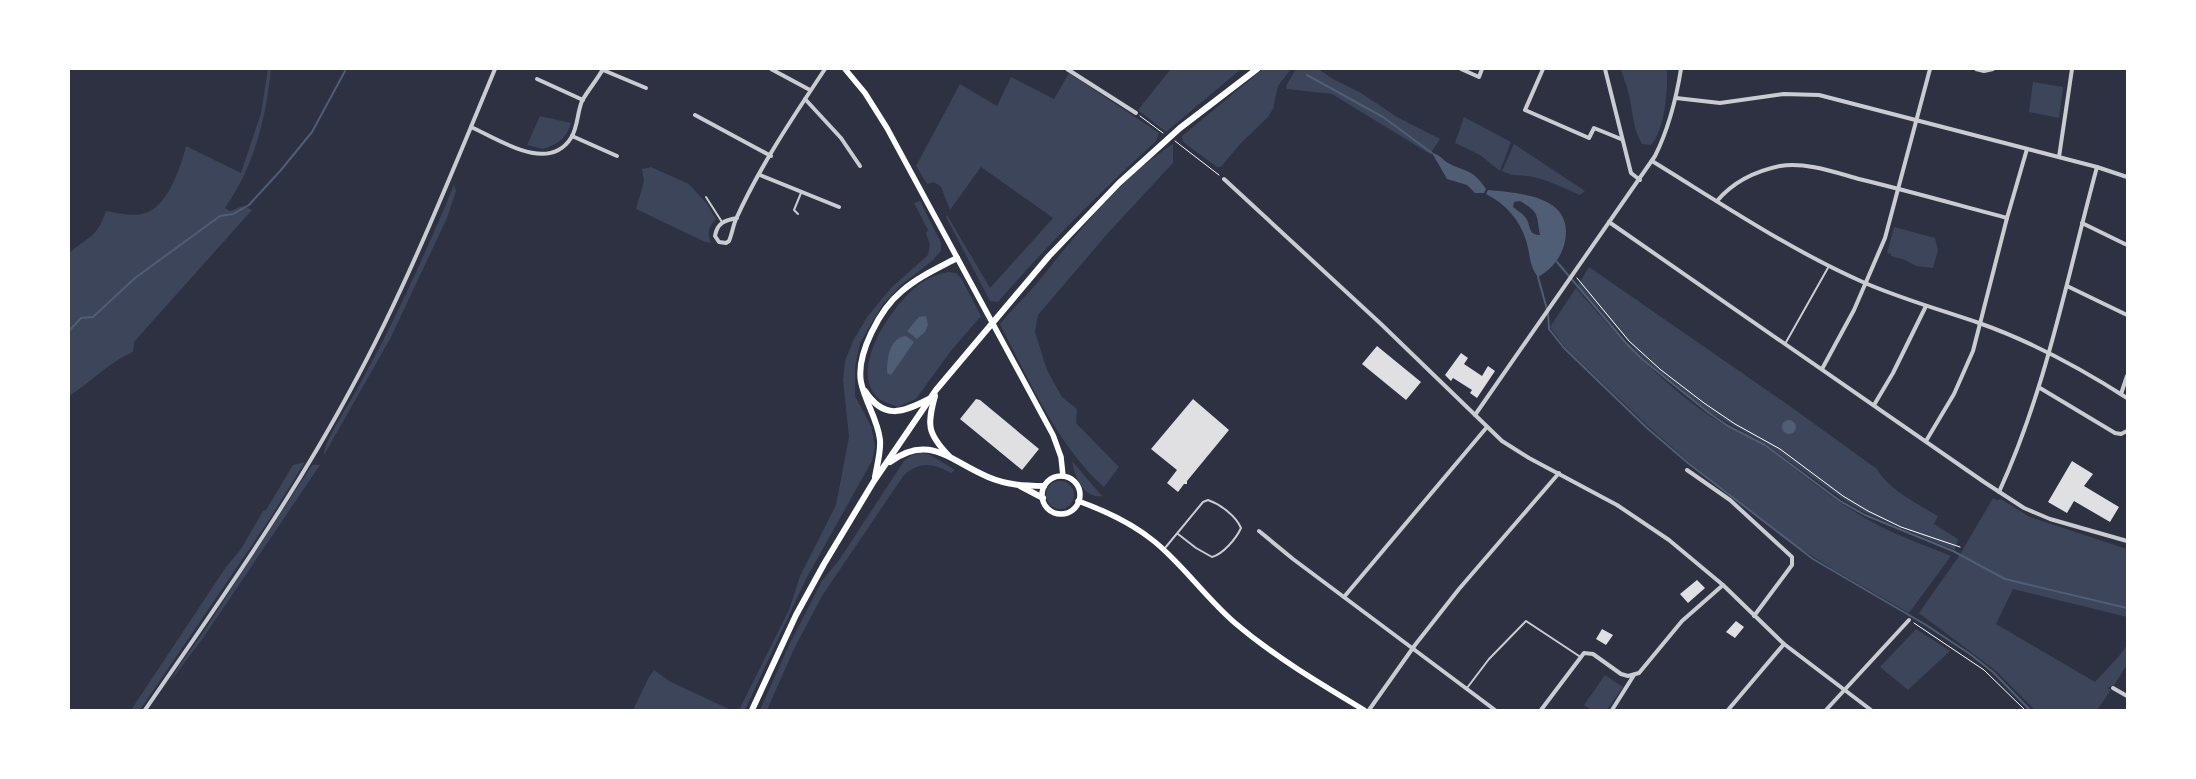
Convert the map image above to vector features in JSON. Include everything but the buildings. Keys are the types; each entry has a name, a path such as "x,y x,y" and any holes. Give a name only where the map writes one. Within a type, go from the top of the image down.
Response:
{"highway":[{"path":"752,710 796,615 874,481 936,390 1003,310 1088,214 1180,128 1257,69"},
{"path":"874,481 880,441 877,426 867,405 862,386 861,364 866,344 878,321 893,300 918,278 957,258"},
{"path":"862,386 875,404 888,411 908,410 930,399"},
{"path":"936,390 929,428 934,438 951,458"},
{"path":"885,465 905,451 917,448 930,450 951,458 988,477 1019,486 1043,498"},
{"path":"1019,486 1044,486"}],"main road":[{"path":"845,69 877,109 1054,435 1061,457 1063,476"},
{"path":"1063,476 1071,479 1076,484 1079,493 1078,500 1070,511 1059,513 1048,508 1043,498 1044,486 1052,478 1063,476"},
{"path":"1078,500 1114,515 1137,529 1163,549 1217,606 1256,640 1297,669 1364,710"}],"street":[{"path":"145,710 233,583 314,456 346,398 406,281 495,69"},
{"path":"471,127 518,149 539,154 562,147 572,136 583,100 603,69 646,88"},
{"path":"771,69 810,90"},
{"path":"737,218 722,222 718,226 715,236 719,242 726,243 729,241 737,218 760,175 810,90 825,69"},
{"path":"1067,69 1136,113"},
{"path":"1461,69 1479,77 1482,69"},
{"path":"1543,69 1525,110 1589,138 1594,128 1621,139"},
{"path":"1604,69 1631,172 1640,180"},
{"path":"1475,415 1484,406 1652,161 1665,136 1676,98 1681,69"},
{"path":"1822,369 1867,283 1891,221 1930,69"},
{"path":"1976,69 1984,71 1993,69"},
{"path":"2059,158 2072,69"},
{"path":"537,79 583,100"},
{"path":"1676,98 1720,103 1784,94 1801,94 1840,100 2097,167 2127,177"},
{"path":"805,99 842,138 860,166"},
{"path":"695,116 771,156"},
{"path":"572,136 616,156"},
{"path":"1926,441 1942,417 1974,351 2007,218 2028,149"},
{"path":"1652,161 1829,266 1926,306 1981,324 2072,364 2127,398"},
{"path":"1717,201 1725,192 1740,181 1760,171 1781,166 1802,165 1898,188 2007,218"},
{"path":"1999,492 2027,427 2040,388 2097,167"},
{"path":"760,175 839,207"},
{"path":"1224,179 1374,318 1487,427 1516,450 1615,504 1688,554 1784,644 1871,710"},
{"path":"1609,222 2024,508 2050,518 2127,541"},
{"path":"2082,223 2127,245"},
{"path":"2067,286 2127,315"},
{"path":"1874,404 1893,373 1926,306"},
{"path":"2121,394 2127,376"},
{"path":"2040,388 2115,433 2121,434 2127,431"},
{"path":"1344,597 1487,427"},
{"path":"1687,470 1730,500 1792,557 1792,565 1754,616"},
{"path":"1370,710 1413,648 1459,589 1559,473"},
{"path":"1259,531 1495,710"},
{"path":"1612,710 1634,675 1644,669 1682,621 1723,585"},
{"path":"1826,710 1909,620"},
{"path":"1728,710 1784,644"},
{"path":"1541,710 1584,653 1588,652 1621,674 1634,675"},
{"path":"2113,688 2127,696"}],"lane":[{"path":"798,214 794,210 801,192"},
{"path":"706,196 722,222"},
{"path":"1785,344 1829,266"},
{"path":"1163,549 1178,534 1203,502 1208,500 1215,502 1238,521 1240,528 1238,534 1218,555 1212,557 1196,548 1178,534"},
{"path":"1466,689 1490,659 1526,621 1580,656"}],"path":[{"path":"1136,113 1163,133"},
{"path":"1170,138 1224,179"},
{"path":"1573,275 1629,341 1661,370 1704,403 1735,424 1780,449 1843,496 1868,511 1901,527 1960,547"},
{"path":"1909,620 1984,670 2024,710"}],"shaded area":[{"path":"268,69 271,69 269,88 257,142 244,176 225,208 230,211 243,206 252,210 134,342 133,352 117,360 69,396 69,253 96,232 106,211 138,215 148,212 162,201 173,183 186,146 241,173 261,113"},
{"path":"1168,69 1241,69 1166,132 1138,110 1170,70"},
{"path":"1263,69 1291,69 1278,86 1273,109 1268,117 1240,144 1221,167 1217,167 1183,142 1182,136"},
{"path":"1296,69 1318,69 1361,93 1397,117 1440,139 1430,154 1332,94 1287,89 1286,86"},
{"path":"1621,69 1667,69 1666,98 1660,130 1651,145 1642,144 1639,138 1634,125 1628,91"},
{"path":"1069,73 1159,133 1156,141 1074,219 998,302 990,301 946,217 947,215 990,288 1053,218 981,167 950,210 941,187 934,182 927,184 916,166 960,84 997,106 1011,77 1054,99"},
{"path":"2033,82 2063,87 2059,118 2029,112"},
{"path":"540,116 571,123 567,133 561,140 543,149 527,145"},
{"path":"1464,117 1511,142 1500,171 1480,155 1455,143"},
{"path":"1173,144 1173,163 1108,233 1038,315 1035,332 1047,370 1062,397 1077,409 1076,423 1119,467 1104,487 1088,471 1058,432 1033,389 1000,324 1114,193 1152,159"},
{"path":"1514,144 1585,191 1580,195 1542,179 1512,175 1502,171"},
{"path":"1432,153 1477,177 1486,189 1484,193 1475,193 1467,185 1447,179"},
{"path":"651,167 689,184 707,204 716,219 709,230 711,243 705,242 636,209 644,181 642,169"},
{"path":"454,185 456,191 447,218 390,339 324,455 332,433 396,315"},
{"path":"1488,190 1529,196 1553,206 1561,214 1566,226 1564,247 1556,262 1543,274 1538,277 1534,270 1526,239 1518,223 1508,210 1486,194","holes":["1520,201 1534,211 1540,235 1532,232 1526,218 1513,207 1514,202"]},
{"path":"920,201 941,243 941,251 931,262 901,285 883,304 860,343 855,367 855,396 871,426 875,446 872,461 806,579 745,710 739,710 789,610 800,576 836,505 849,437 843,380 845,361 853,341 867,317 891,288 928,255 930,245 926,233 928,230 914,203"},
{"path":"1894,227 1935,238 1938,250 1933,268 1916,266 1887,253"},
{"path":"1589,267 1787,404 1877,469 1882,477 1896,490 1938,516 1934,524 1958,539 1955,550 1866,513 1841,498 1766,444 1709,412 1643,358 1578,285"},
{"path":"948,272 956,273 961,278 981,316 950,352 916,399 898,407 881,400 870,385 868,370 877,338 886,322 907,295 924,281"},
{"path":"1576,288 1639,357 1673,388 1710,416 1766,447 1827,493 1875,524 1951,556 1909,613 1798,547 1689,462 1565,347 1550,327"},
{"path":"926,316 928,325 925,332 917,339 907,331 919,317"},
{"path":"906,336 914,342 891,375 887,373 890,350 896,341"},
{"path":"1789,420 1794,422 1796,427 1794,432 1789,434 1784,432 1782,427 1784,422"},
{"path":"920,453 929,454 955,470 951,473 938,467 927,465 916,467 904,475 822,596 794,649 767,710 760,710 788,647 822,581 839,560 904,461 912,455"},
{"path":"1072,461 1103,496 1090,494 1081,486 1075,474"},
{"path":"305,462 269,520 140,710 131,710 226,567 241,549 293,465"},
{"path":"312,465 320,465 203,638 169,683 179,666 202,634"},
{"path":"1060,481 1070,485 1074,495 1070,505 1060,509 1050,505 1046,495 1050,485"},
{"path":"1993,498 2001,499 2030,517 2127,549 2127,617 2013,589 1996,624 2095,682 2127,645 2127,665 2114,685 2107,688 2111,690 2097,710 2035,710 1996,671 1919,613 1959,556"},
{"path":"1916,629 1950,651 1908,690 1880,667"},
{"path":"654,670 669,681 731,710 633,710"},
{"path":"1605,675 1623,687 1607,710 1591,710 1584,705"}],"waterway":[{"path":"69,331 81,318 93,317 135,278 220,216 233,214 249,205 312,132 345,71"},
{"path":"1307,75 1383,117 1432,153"},
{"path":"1557,262 1642,359 1709,413 1728,426 1765,445 1840,501 1865,515 1953,551 2005,579 2127,608"},
{"path":"1538,277 1548,313 1549,329 1564,348 1647,428 1688,463 1813,559 1926,625 1970,654 1993,672 2030,710"}]}
